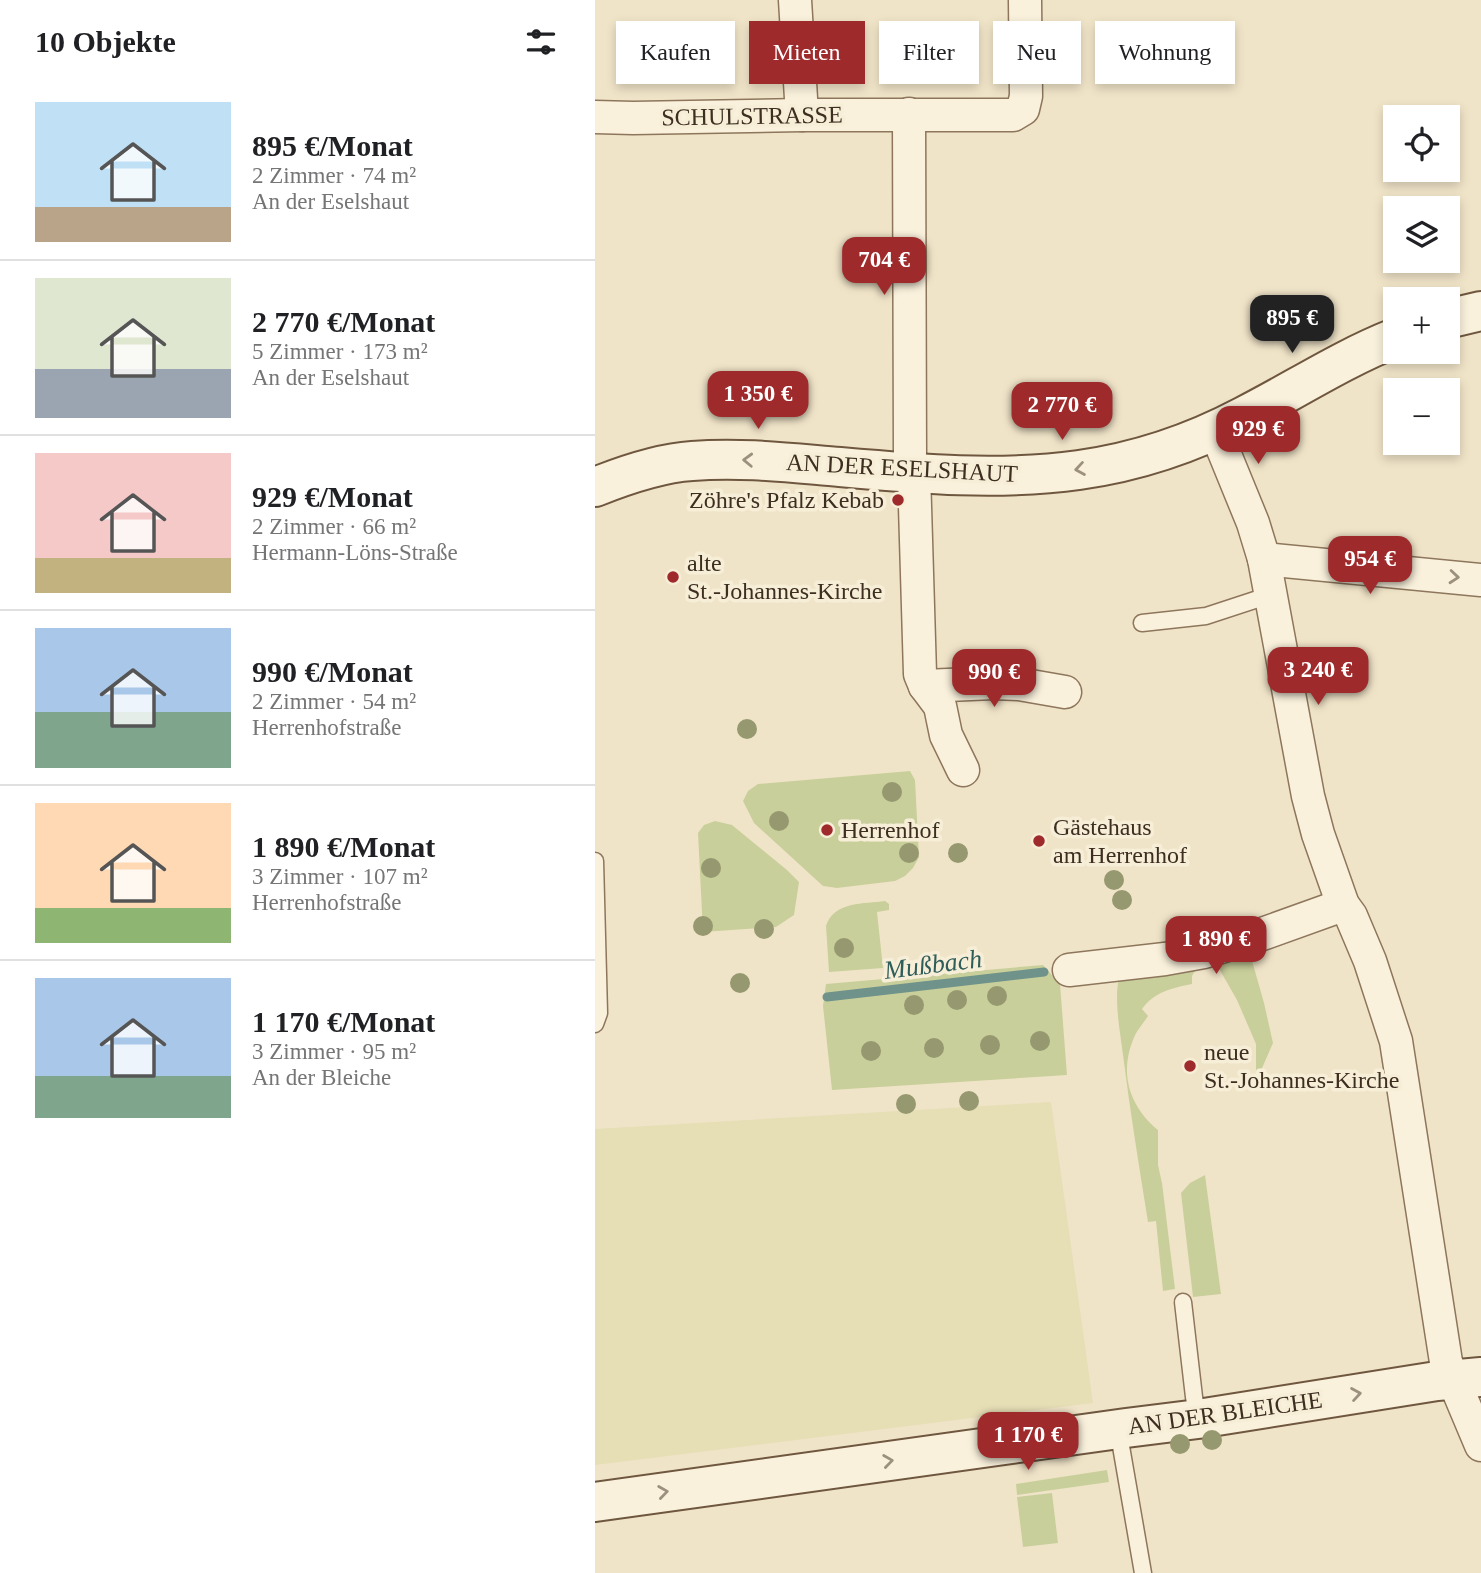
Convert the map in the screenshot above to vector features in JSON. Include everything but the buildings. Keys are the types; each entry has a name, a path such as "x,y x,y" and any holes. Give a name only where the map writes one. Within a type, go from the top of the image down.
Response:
{"main road":[{"path":"1460,316 1481,311"},
{"name":"AN DER ESELSHAUT","path":"600,480 689,461 728,459 965,475 1044,474 1080,470 1170,449 1215,430 1383,343"},
{"name":"AN DER BLEICHE","path":"595,1502 1198,1419 1466,1378"}],"street":[{"path":"795,0 802,115"},
{"name":"SCHULSTRASSE","path":"595,117 1013,115 1023,109 1026,96 1025,0"},
{"path":"909,114 910,460 914,473 920,674 925,686 940,706 946,735 963,770"},
{"path":"1215,430 1253,523 1264,559 1308,796 1318,834 1343,905 1351,916 1370,961 1396,1041 1445,1362 1466,1378 1481,1445"},
{"path":"1264,559 1481,580"},
{"path":"925,686 1019,684 1065,692"},
{"path":"1069,970 1204,952 1343,905"}],"lane":[{"path":"1142,623 1206,616 1270,596"},
{"path":"595,861 599,1013 595,1024"},
{"path":"1183,1302 1198,1419"},
{"path":"1118,1429 1143,1573"}],"shaded area":[{"path":"1051,1102 1093,1403 595,1465 595,1129"}],"green space":[{"path":"910,771 915,780 919,857 905,876 895,881 837,888 823,886 754,823 743,801 748,791 758,784"},
{"path":"715,821 732,825 799,882 794,915 776,927 703,932 698,833 704,825"},
{"path":"885,901 889,904 889,910 877,912 883,968 829,972 826,926 830,918 851,905"},
{"path":"1249,950 1273,1043 1256,1082 1256,1044 1215,956"},
{"path":"1201,960 1192,976 1192,984 1158,995 1142,1009 1148,1016 1134,1037 1127,1065 1127,1077 1134,1100 1148,1121 1158,1130 1158,1165 1175,1289 1163,1291 1156,1221 1148,1222 1132,1118 1118,1014 1118,983 1120,974"},
{"path":"1043,965 1060,984 1067,1075 832,1090 823,1006 826,984"},
{"path":"1205,1175 1221,1294 1193,1297 1181,1193 1190,1183"},
{"path":"1107,1470 1109,1482 1017,1495 1016,1484"},
{"path":"1052,1493 1058,1543 1023,1547 1017,1497"}],"waterway":[{"name":"Mußbach","path":"827,997 1044,972"}],"place":[{"name":"Zöhre's Pfalz Kebab","path":"898,500"},
{"name":"alte St.-Johannes-Kirche","path":"673,577"},
{"name":"Herrenhof","path":"827,830"},
{"name":"Gästehaus am Herrenhof","path":"1039,841"},
{"name":"neue St.-Johannes-Kirche","path":"1190,1066"}]}
